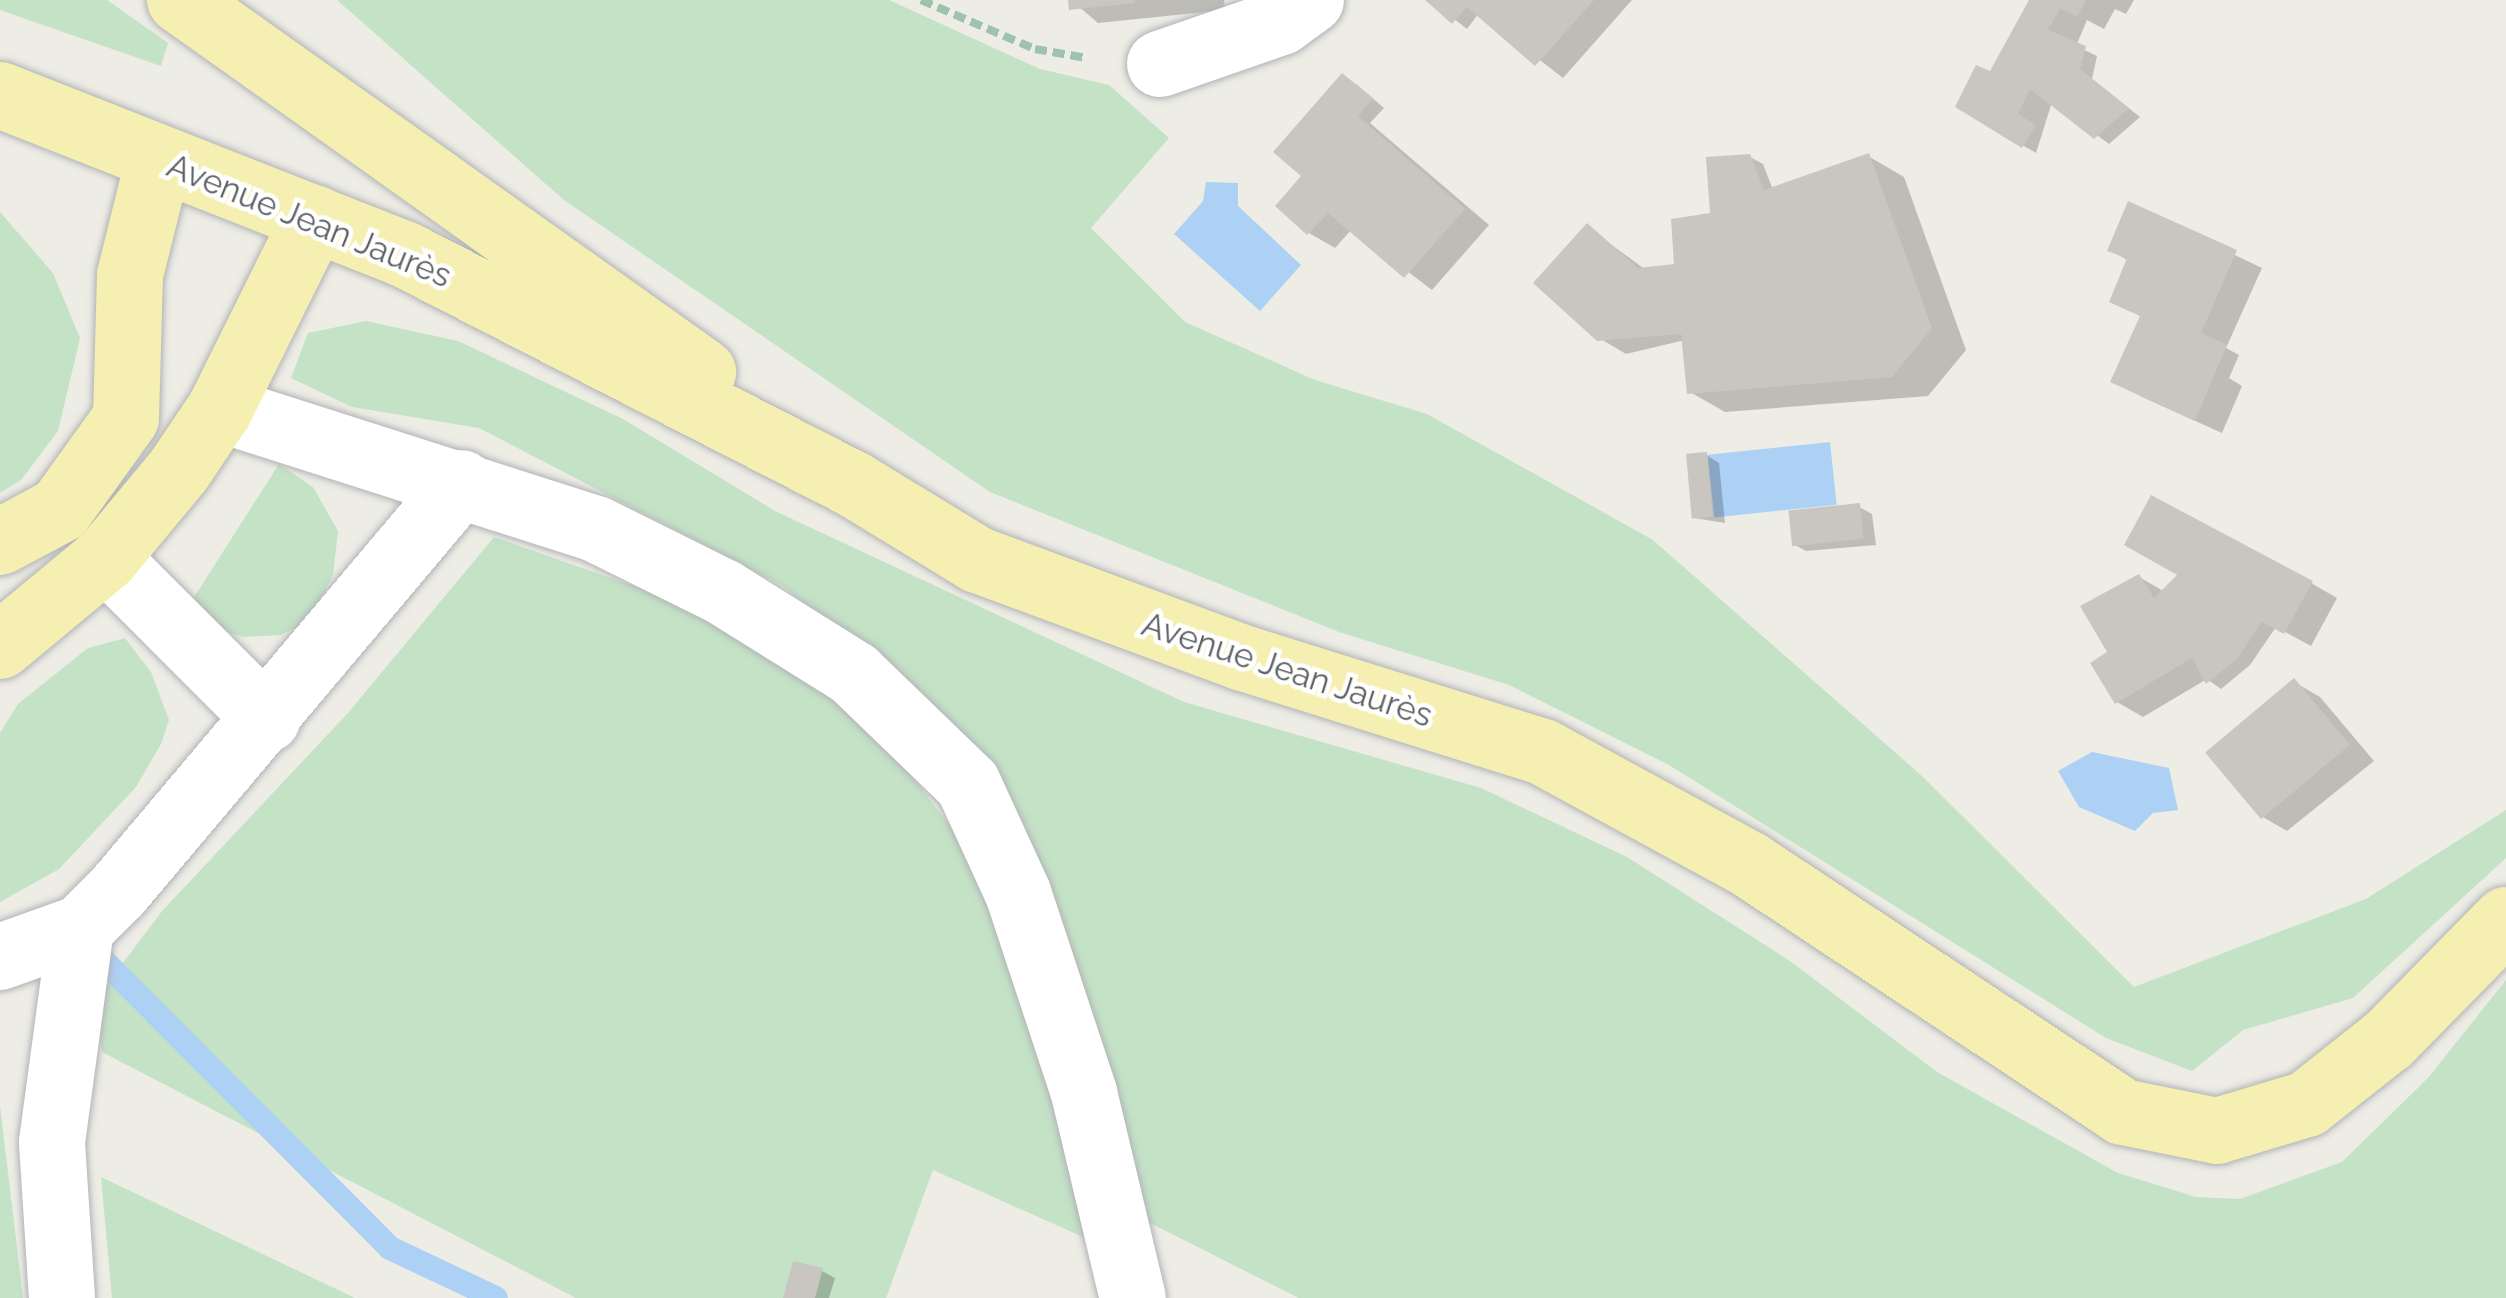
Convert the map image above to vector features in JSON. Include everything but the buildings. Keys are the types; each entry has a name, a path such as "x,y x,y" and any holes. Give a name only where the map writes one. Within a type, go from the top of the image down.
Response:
{"main road":[{"path":"180,0 557,262 855,485"},
{"name":"Avenue Jean Jaurès","path":"0,95 404,254 855,485 978,560 1083,603 1543,752 1647,803 2123,1112 2217,1132 2307,1105 2389,1039 2506,920"},
{"path":"0,542 60,510 126,418 130,275 159,159"},
{"path":"0,646 106,558 220,409 316,218"},
{"path":"126,418 220,409"},
{"path":"60,510 106,558"}],"street":[{"path":"1160,64 1281,22 1311,0"},
{"path":"220,409 596,529 723,592 854,674 968,784 1018,893 1084,1093 1133,1298"},
{"path":"0,956 81,928 267,719 462,483"},
{"path":"106,558 267,719"},
{"path":"62,1298 52,1142 81,928"}],"path":[{"path":"921,0 1035,49 1160,64"}],"green space":[{"path":"0,0 107,0 168,43 161,66 0,10"},
{"path":"337,0 889,0 1040,69 1109,85 1169,138 1091,228 1185,322 1315,380 1427,414 1653,540 1922,776 2134,987 2366,899 2506,810 2506,858 2353,998 2243,1030 2192,1071 2106,1038 1669,765 1509,685 1339,632 990,492 564,200"},
{"path":"0,212 53,273 80,338 58,431 21,480 0,493"},
{"path":"366,321 458,341 623,419 775,511 1184,702 1481,788 1627,857 1790,961 1937,1072 2118,1173 2196,1197 2240,1199 2342,1162 2428,1078 2506,980 2506,1298 1299,1298 1138,1217 885,668 783,586 479,428 352,407 291,378 308,333"},
{"path":"279,464 313,487 338,531 333,575 310,620 281,635 243,637 220,630 191,602"},
{"path":"494,537 642,589 759,644 862,711 959,838 1047,1051 1094,1242 933,1170 886,1298 576,1298 102,1052 93,1003 162,911 348,713"},
{"path":"125,638 151,672 169,720 161,744 136,787 59,869 0,902 0,733 18,704 88,648"},
{"path":"0,1106 23,1298 0,1298"},
{"path":"101,1177 355,1298 112,1298"}],"water":[{"path":"1206,182 1238,183 1238,206 1301,265 1260,311 1174,234 1203,201"},
{"path":"1830,442 1837,505 1714,518 1708,455"},
{"path":"2092,752 2169,768 2178,810 2153,813 2135,831 2079,807 2058,771"}],"waterway":[{"path":"94,951 390,1248 496,1298"}]}
